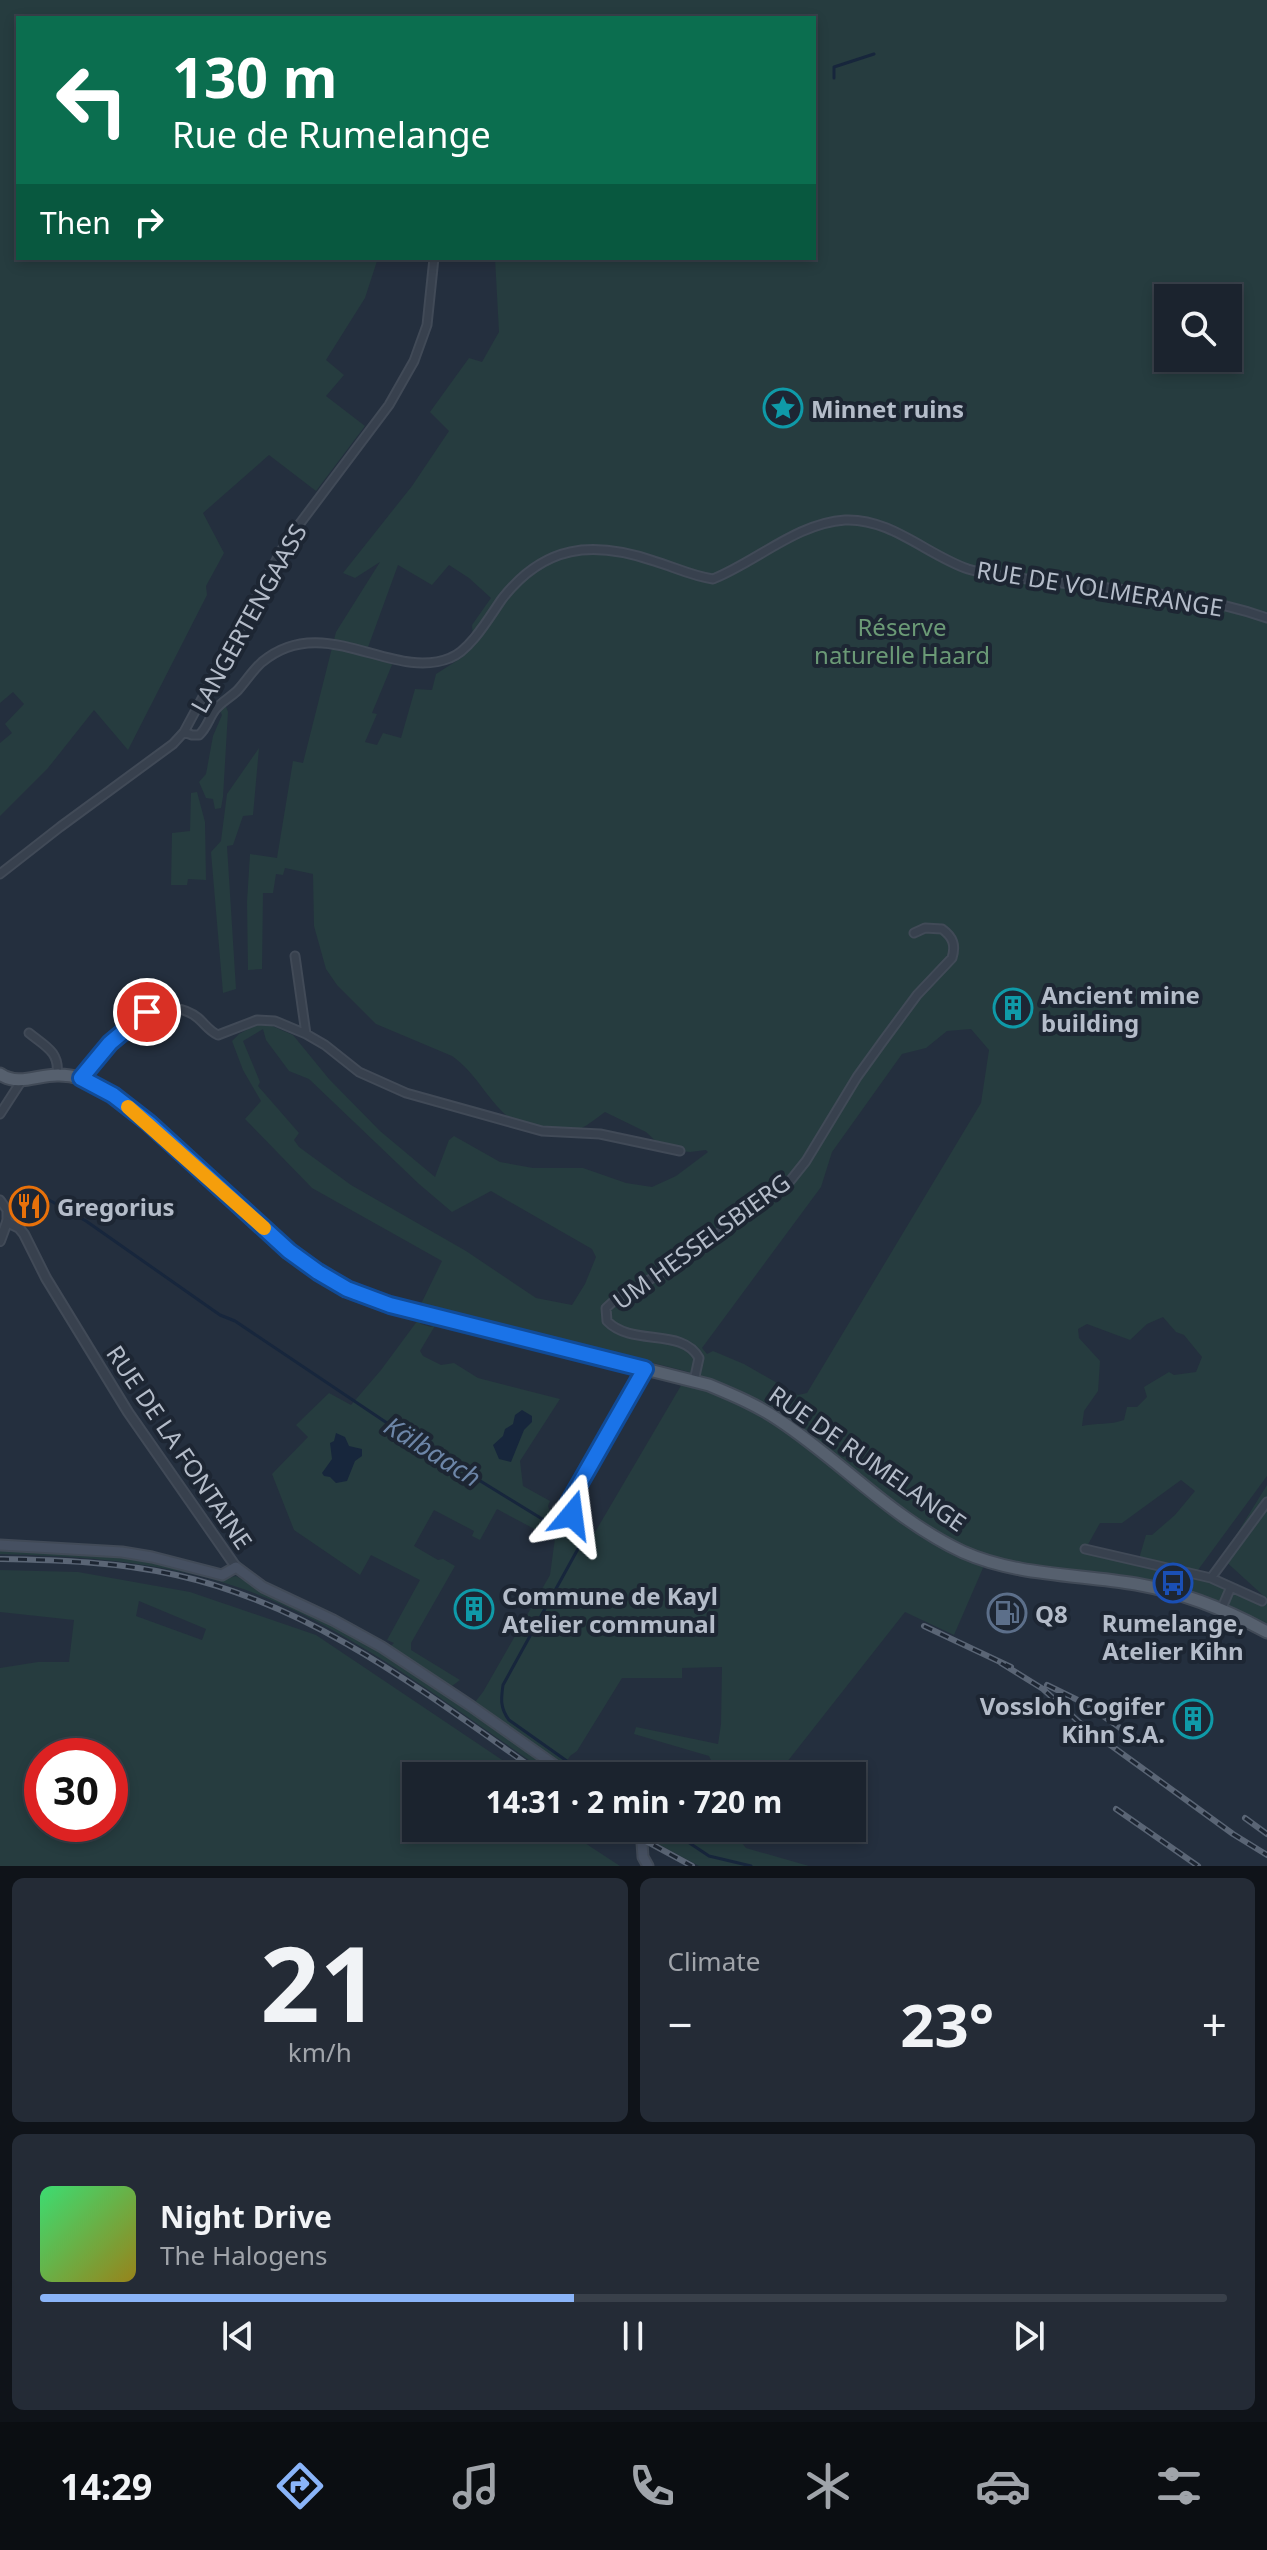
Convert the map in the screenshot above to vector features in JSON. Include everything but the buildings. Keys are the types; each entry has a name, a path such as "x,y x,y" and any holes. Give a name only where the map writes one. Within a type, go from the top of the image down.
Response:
{"main road":[{"path":"0,1074 22,1080"},
{"name":"RUE DE RUMELANGE","path":"22,1080 57,1074 81,1078 113,1095 149,1123 289,1251 347,1289 402,1308 694,1381 752,1403 781,1421 915,1524 962,1551 985,1561 1168,1591 1221,1610 1267,1632"},
{"path":"0,1545 122,1552 222,1575 236,1567"},
{"name":"RUE DE LA FONTAINE","path":"236,1567 263,1587 382,1647 550,1762"}],"street":[{"name":"LANGERTENGAASS","path":"0,874 173,744 184,732 286,542 389,405 414,361 427,325 434,260"},
{"name":"RUE DE VOLMERANGE","path":"184,732 199,735 218,706 237,691 261,662 285,648 333,643 413,662 450,658 473,638 512,586 529,570 548,558 569,551 635,556 713,579 813,527 844,520 881,527 968,569 994,575 1141,591 1208,602 1267,618"},
{"name":"UM HESSELSBIERG","path":"694,1381 699,1358 693,1350 676,1341 623,1332 607,1321 606,1308 675,1265 790,1181 806,1161 857,1077 917,995 952,958 955,950 953,941 942,929 925,928 914,933"},
{"path":"295,956 306,1034"},
{"path":"81,1078 110,1043 153,1009 184,1010 218,1035 257,1020 275,1021 325,1045 359,1072 406,1093 542,1131 613,1136 680,1151"},
{"path":"29,1033 56,1056 57,1074"},
{"path":"0,1114 22,1080"},
{"path":"0,1200 7,1210 7,1222 0,1241"},
{"name":"RUE DE LA FONTAINE","path":"7,1222 24,1234 46,1278 128,1412 236,1567"},
{"path":"568,1504 645,1369"},
{"path":"1211,1578 1267,1502"},
{"path":"1085,1549 1211,1578 1262,1601"},
{"path":"1221,1610 1231,1587"}],"green space":[{"name":"Réserve naturelle Haard","path":"0,0 1267,0 1267,1476 1195,1574 1211,1578 1267,1604 1267,1632 1168,1591 986,1561 954,1635 905,1612 787,1762 712,1762 709,1756 634,1734 636,1727 718,1744 722,1667 682,1668 682,1678 622,1678 577,1751 566,1762 560,1762 475,1702 550,1575 559,1526 586,1540 591,1539 689,1372 421,1304 442,1261 312,1188 245,1119 261,1101 243,1070 232,1041 257,1024 270,1025 293,1035 329,1079 380,1131 435,1177 449,1140 454,1136 500,1162 533,1168 583,1168 626,1183 652,1187 676,1176 708,1152 664,1149 646,1132 605,1112 584,1127 567,1132 530,1128 515,1122 452,1056 376,1024 337,985 326,969 314,926 313,874 285,868 283,875 276,874 273,893 263,893 262,969 248,970 250,854 277,858 293,761 303,763 336,632 380,562 355,578 343,573 412,486 449,431 430,412 469,358 482,362 499,332 495,260 816,260 816,16 16,16 16,260 377,260 365,298 326,360 344,375 326,396 365,426 316,491 269,455 203,513 224,553 206,586 207,595 128,750 94,710 48,768 0,816 0,743 12,733 5,724 24,704 13,692 0,703","holes":["398,565 432,585 449,565 491,598 472,625 473,638 461,658 436,674 432,690 415,689 401,738 383,733 377,745 365,742 377,714 372,713 394,660 367,650","263,1029 266,1040 289,1071 309,1079 452,1212 491,1191 592,1249 596,1257 572,1305 536,1298 466,1251 351,1185 299,1147 294,1140 299,1133 258,1086 260,1082 243,1041","971,1029 989,1050 981,1103 807,1393 798,1395 744,1364 713,1351 707,1354 702,1348 821,1187 832,1152 902,1054 926,1048 947,1031","1163,1317 1176,1332 1184,1335 1202,1357 1196,1372 1174,1375 1169,1372 1144,1387 1147,1397 1137,1407 1127,1407 1124,1420 1082,1426 1084,1411 1098,1391 1100,1361 1079,1338 1078,1329 1087,1324 1130,1340 1147,1324","1181,1480 1195,1491 1175,1515 1152,1535 1146,1535 1138,1562 1086,1548 1100,1523 1122,1523"]},
{"path":"224,701 228,712 223,797 221,808 215,809 213,799 206,798 199,782 206,774 213,736 222,715 218,706"},
{"path":"259,748 253,815 243,816 233,845 227,846 236,989 223,993 211,852 221,841 227,794"},
{"path":"197,792 205,822 206,880 188,879 187,885 171,885 172,833 190,831 191,793"},
{"path":"418,1320 431,1327 436,1324 420,1351 423,1356 441,1365 454,1363 478,1378 560,1399 520,1461 523,1486 550,1501 548,1506 554,1523 542,1541 536,1539 540,1532 497,1509 480,1540 472,1536 474,1531 434,1510 414,1546 455,1566 411,1643 411,1650 460,1680 452,1686 444,1684 390,1647 394,1643 387,1640 420,1580 371,1555 360,1575 294,1530 272,1474 308,1437 296,1425 329,1393 351,1405"},
{"path":"1267,1485 1267,1599 1222,1558"},
{"path":"0,1548 130,1556 225,1579 236,1576 323,1618 364,1642 422,1678 540,1762 532,1762 431,1691 345,1637 301,1613 256,1594 159,1567 80,1558 0,1554"},
{"path":"0,1570 78,1572 190,1592 316,1635 505,1762 402,1762 402,1842 583,1842 620,1866 0,1866 0,1668 38,1662 69,1662 74,1620 0,1612","holes":["139,1601 206,1629 202,1640 136,1616"]},
{"path":"654,1842 741,1842 746,1848 809,1866 699,1866"}],"water":[{"path":"522,1410 532,1416 532,1422 524,1430 511,1462 499,1459 493,1445"},
{"path":"336,1433 345,1437 349,1446 362,1449 362,1456 355,1461 347,1481 336,1483 322,1473 332,1459 330,1443 334,1441"}],"waterway":[{"path":"834,78 834,67 874,54"},
{"name":"Kälbaach","path":"42,1196 86,1221 220,1315 235,1321 396,1429 578,1541 579,1547 503,1685 502,1699 509,1720 568,1762"},
{"name":"Kälbaach","path":"688,1842 709,1856 751,1866"}],"railway":[{"path":"0,1559 132,1567 227,1589 276,1608 369,1657 524,1762"},
{"path":"924,1626 1011,1667"},
{"path":"1001,1663 1043,1689 1080,1723 1233,1834 1267,1855"},
{"path":"1047,1685 1086,1704 1126,1732"},
{"path":"1116,1809 1198,1866"},
{"path":"1245,1818 1267,1834"},
{"path":"648,1842 692,1866"}],"slow traffic":[{"path":"128,1107 264,1228"}],"place":[{"name":"Minnet ruins","path":"783,408"},
{"name":"Ancient mine building","path":"1013,1008"},
{"name":"Gregorius","path":"29,1206"},
{"name":"Rumelange, Atelier Kihn","path":"1173,1583"},
{"name":"Commune de Kayl Atelier communal","path":"474,1609"},
{"name":"Q8","path":"1007,1613"},
{"name":"Vossloh Cogifer Kihn S.A.","path":"1193,1719"}],"route":[{"path":"147,1012 110,1043 81,1078 101,1087 149,1123 303,1262 370,1299 645,1369 568,1504 572,1515"}]}
